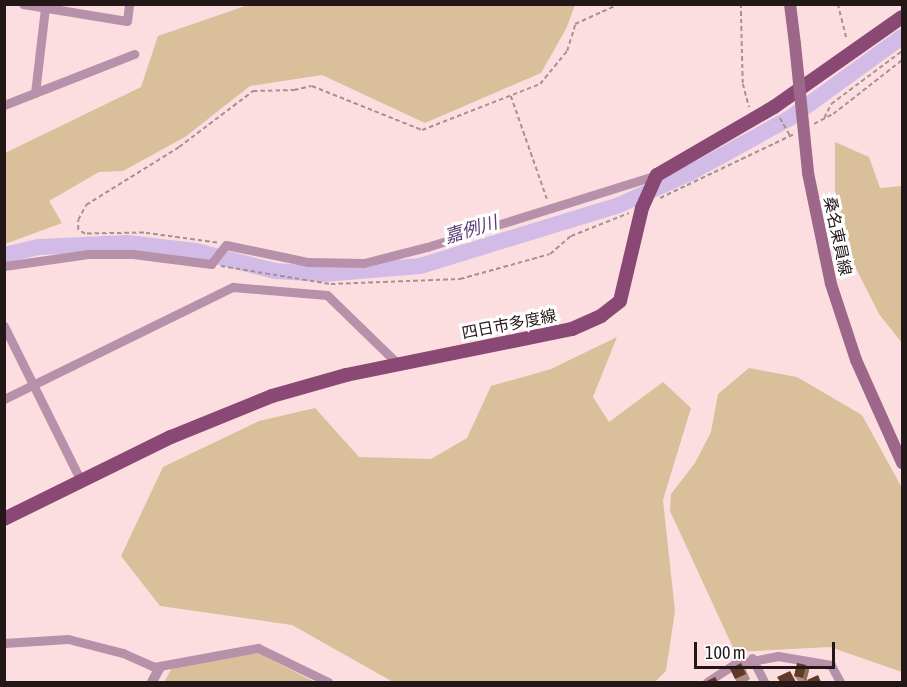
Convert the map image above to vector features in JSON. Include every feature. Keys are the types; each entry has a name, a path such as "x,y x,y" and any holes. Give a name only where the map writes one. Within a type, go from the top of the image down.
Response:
{"main road":[{"name":"桑名東員線","path":"790,4 808,173 831,284 852,349 903,463"},
{"path":"657,175 752,120 853,55 903,17"},
{"name":"四日市多度線","path":"4,519 171,436 272,396 398,364 572,329 601,316 620,301 642,208 657,175"}],"street":[{"path":"23,4 127,21 129,4"},
{"path":"35,93 45,8"},
{"path":"4,105 135,54"},
{"path":"4,266 88,254 133,254 211,264 226,246 308,262 364,263 427,247 657,175"},
{"path":"4,399 232,287 327,295 398,364"},
{"path":"4,326 81,481"},
{"path":"4,642 68,639 157,668 258,648 328,682"},
{"path":"707,682 752,658 791,656 831,664 840,682"},
{"path":"752,658 764,682"},
{"path":"152,682 157,668"}],"path":[{"path":"226,246 144,233 85,234 78,230 78,220 86,205 179,147 254,91 294,90 312,86 422,130 540,84 567,51 576,24 619,4"},
{"path":"741,4 743,84 752,120"},
{"path":"838,4 841,27 853,55"},
{"path":"824,119 831,104 903,51"},
{"path":"511,95 549,207"},
{"path":"777,113 791,135"},
{"path":"211,264 331,284 460,279 550,254 572,236 642,208"}],"shaded area":[{"path":"248,5 575,5 566,29 541,73 425,123 322,75 250,86 185,137 123,171 99,172 49,201 62,223 5,244 5,153 141,87 158,36"},
{"path":"835,142 869,157 880,188 902,186 902,343 879,314 835,227"},
{"path":"617,337 593,397 609,422 663,382 691,408 663,500 675,611 666,671 655,682 393,682 292,625 160,606 121,556 163,467 259,421 315,408 359,457 431,459 467,438 491,386 551,369"},
{"path":"749,368 797,377 862,415 902,488 902,672 830,647 735,652 670,511 671,494 695,463 711,432 718,394"},
{"path":"258,653 315,682 164,682 172,668"}],"building":[{"path":"741,663 746,674 735,679 730,669"},
{"path":"797,663 806,665 803,678 794,676"},
{"path":"790,671 796,682 780,682 777,677"},
{"path":"818,675 821,682 808,682 807,680"},
{"path":"715,677 718,682 707,681"}],"waterway":[{"name":"嘉例川","path":"4,255 39,247 127,243 196,251 275,271 324,274 420,266 619,205 690,173 790,118 902,37"}]}
